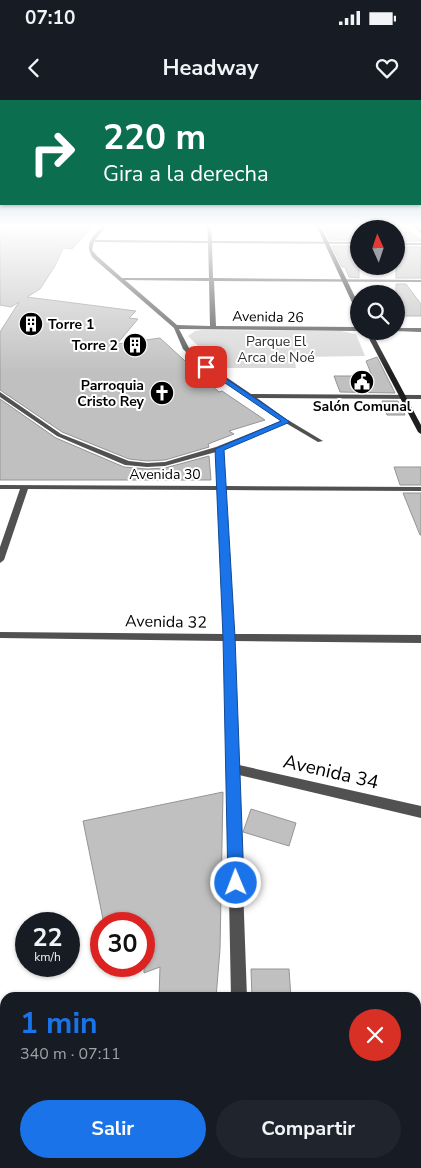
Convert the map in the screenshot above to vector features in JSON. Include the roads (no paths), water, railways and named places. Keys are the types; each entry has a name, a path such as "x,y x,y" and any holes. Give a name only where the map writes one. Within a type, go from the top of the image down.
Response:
{"street":[{"path":"116,275 176,327 186,349 196,360 286,422"},
{"path":"211,275 212,327"},
{"path":"342,275 350,291"},
{"path":"121,280 421,281"},
{"name":"Avenida 26","path":"176,327 350,329"},
{"path":"405,330 421,330"},
{"path":"373,340 421,432"},
{"path":"0,394 59,435 128,464 165,464 219,449 286,422"},
{"path":"248,396 421,397"},
{"path":"219,449 229,637 239,992"},
{"name":"Avenida 30","path":"0,487 421,489"},
{"path":"0,560 25,487"},
{"name":"Avenida 32","path":"0,635 421,639"},
{"name":"Avenida 34","path":"233,769 421,812"}],"lane":[{"path":"286,422 320,440"}],"place":[{"name":"Torre 1","path":"31,324"},
{"name":"Torre 2","path":"135,345"},
{"name":"Salón Comunal","path":"362,382"},
{"name":"Parroquia Cristo Rey","path":"162,393"}],"park label":[{"name":"Parque El Arca de Noé","path":"276,350"}]}
